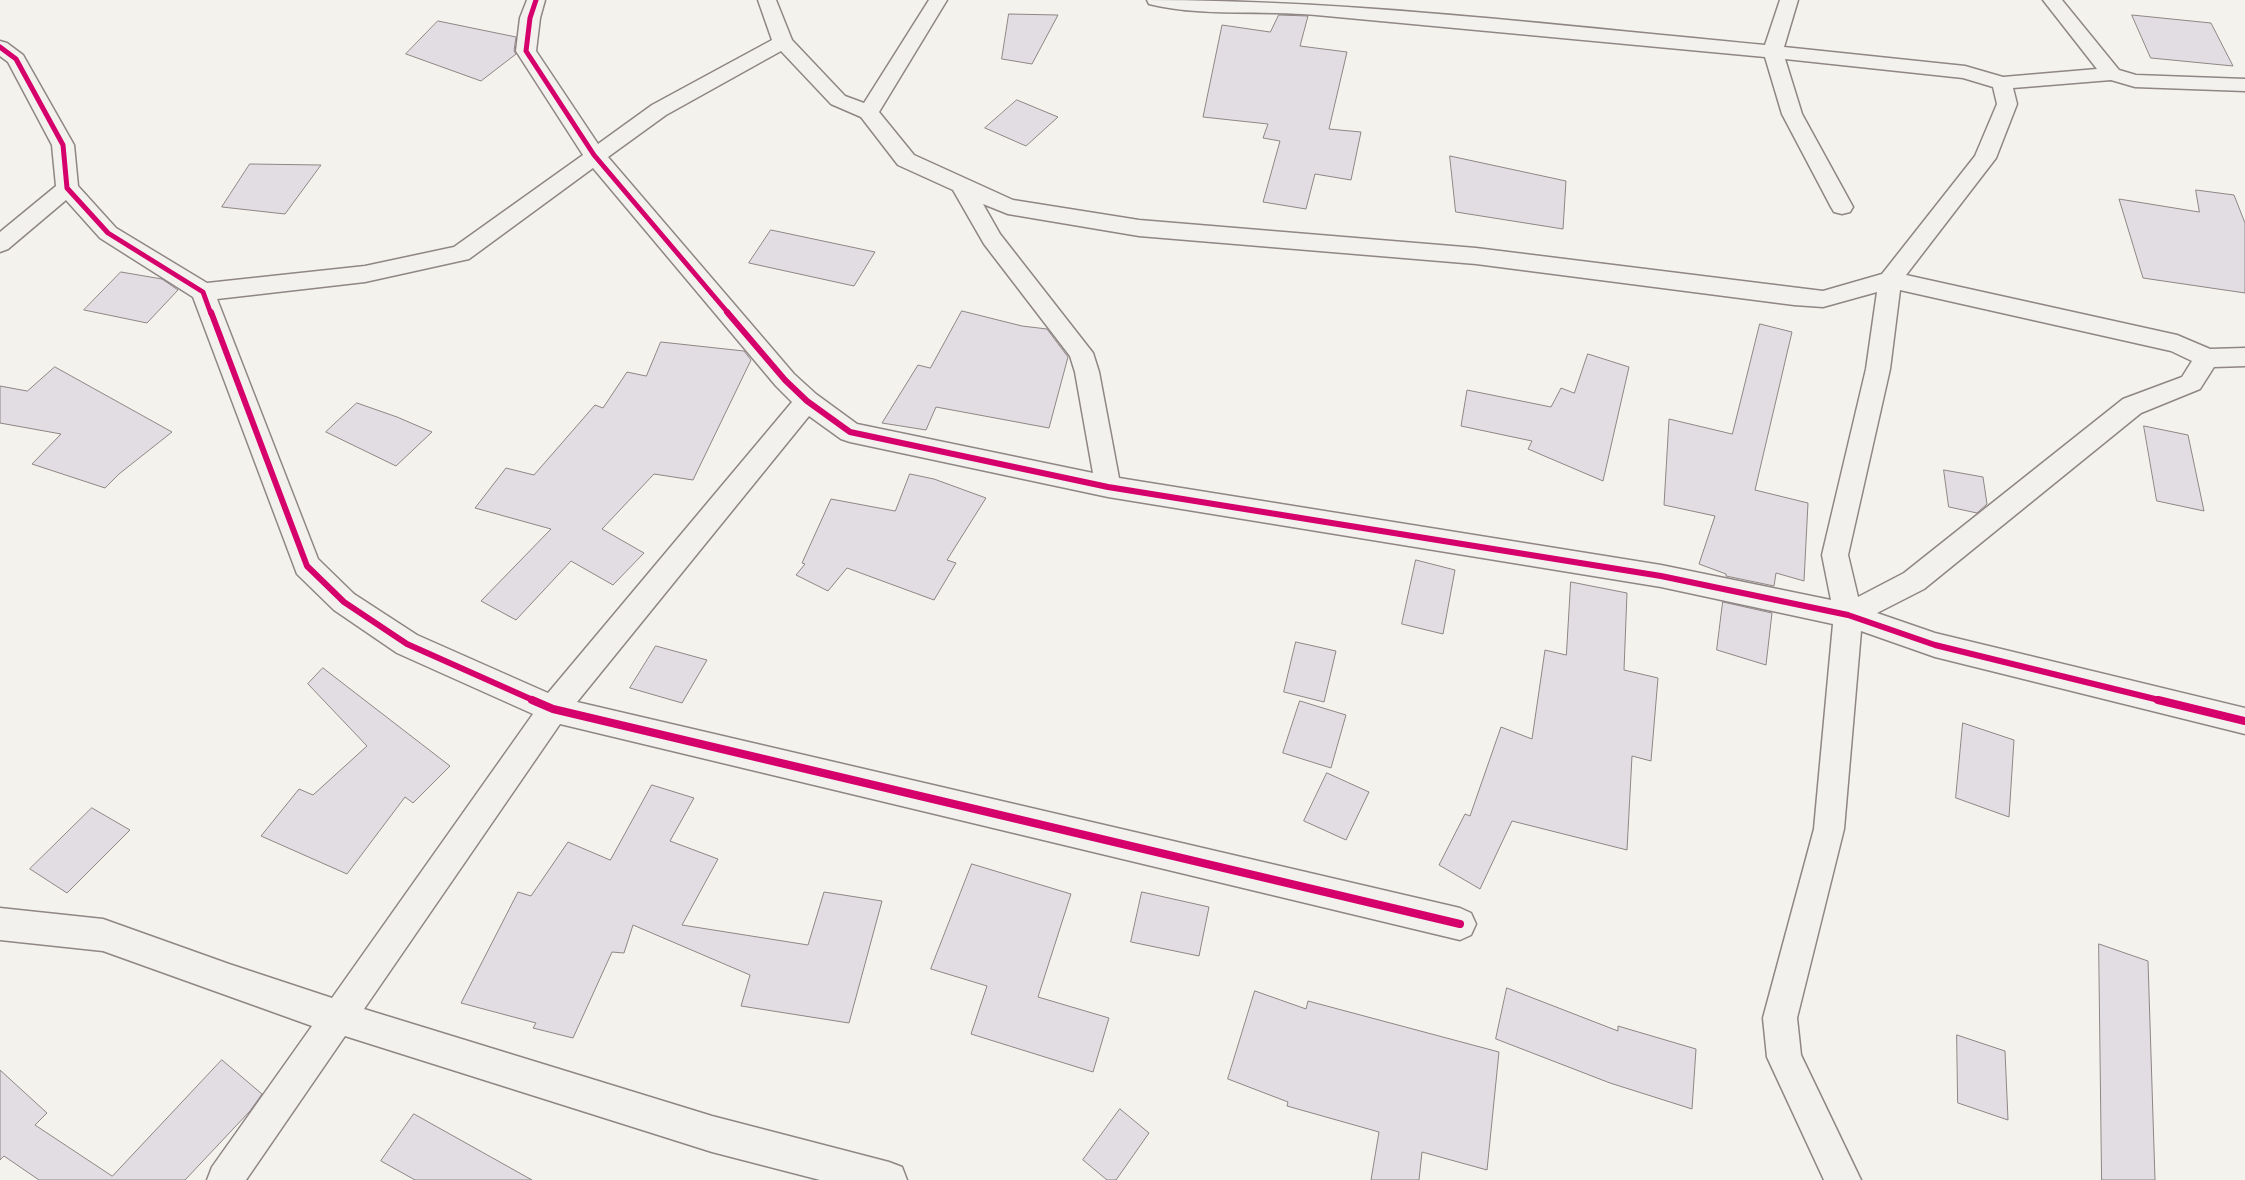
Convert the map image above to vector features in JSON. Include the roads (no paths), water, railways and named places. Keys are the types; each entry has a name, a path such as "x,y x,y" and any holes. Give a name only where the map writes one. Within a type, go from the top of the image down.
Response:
{"street":[{"path":"536,0 530,18 526,50 594,155 786,380 807,401 850,432 1108,487 1661,576 1848,614 1935,645 2245,721"},
{"path":"767,0 783,42 838,100 868,112 906,160 1008,207 1139,228 1476,256 1794,297 1823,299 1890,280 2177,344 2207,358 2245,357"},
{"path":"868,112 938,0"},
{"path":"1156,0 1191,4 1308,4 1965,72 2002,83 2112,74 2134,81 2245,86"},
{"path":"1789,0 1779,26 1773,52 1792,114 1842,207"},
{"path":"2052,0 2112,74"},
{"path":"203,292 365,274 461,253 594,155 659,110 783,42"},
{"path":"0,47 16,59 63,145 67,188 108,233 203,292 307,566 344,602 407,644 553,709 1460,924"},
{"path":"1843,1180 1784,1057 1780,1018 1829,829 1848,614 1835,555 1878,369 1890,280 1986,158 2007,104 2002,83"},
{"path":"960,185 992,239 1081,354 1087,372 1108,487"},
{"path":"0,244 67,188"},
{"path":"1848,614 1914,581 2132,406 2191,383 2207,358"},
{"path":"225,1180 340,1018 553,709 807,401"},
{"path":"0,924 104,935 229,981 340,1018 712,1134 889,1180"}]}
